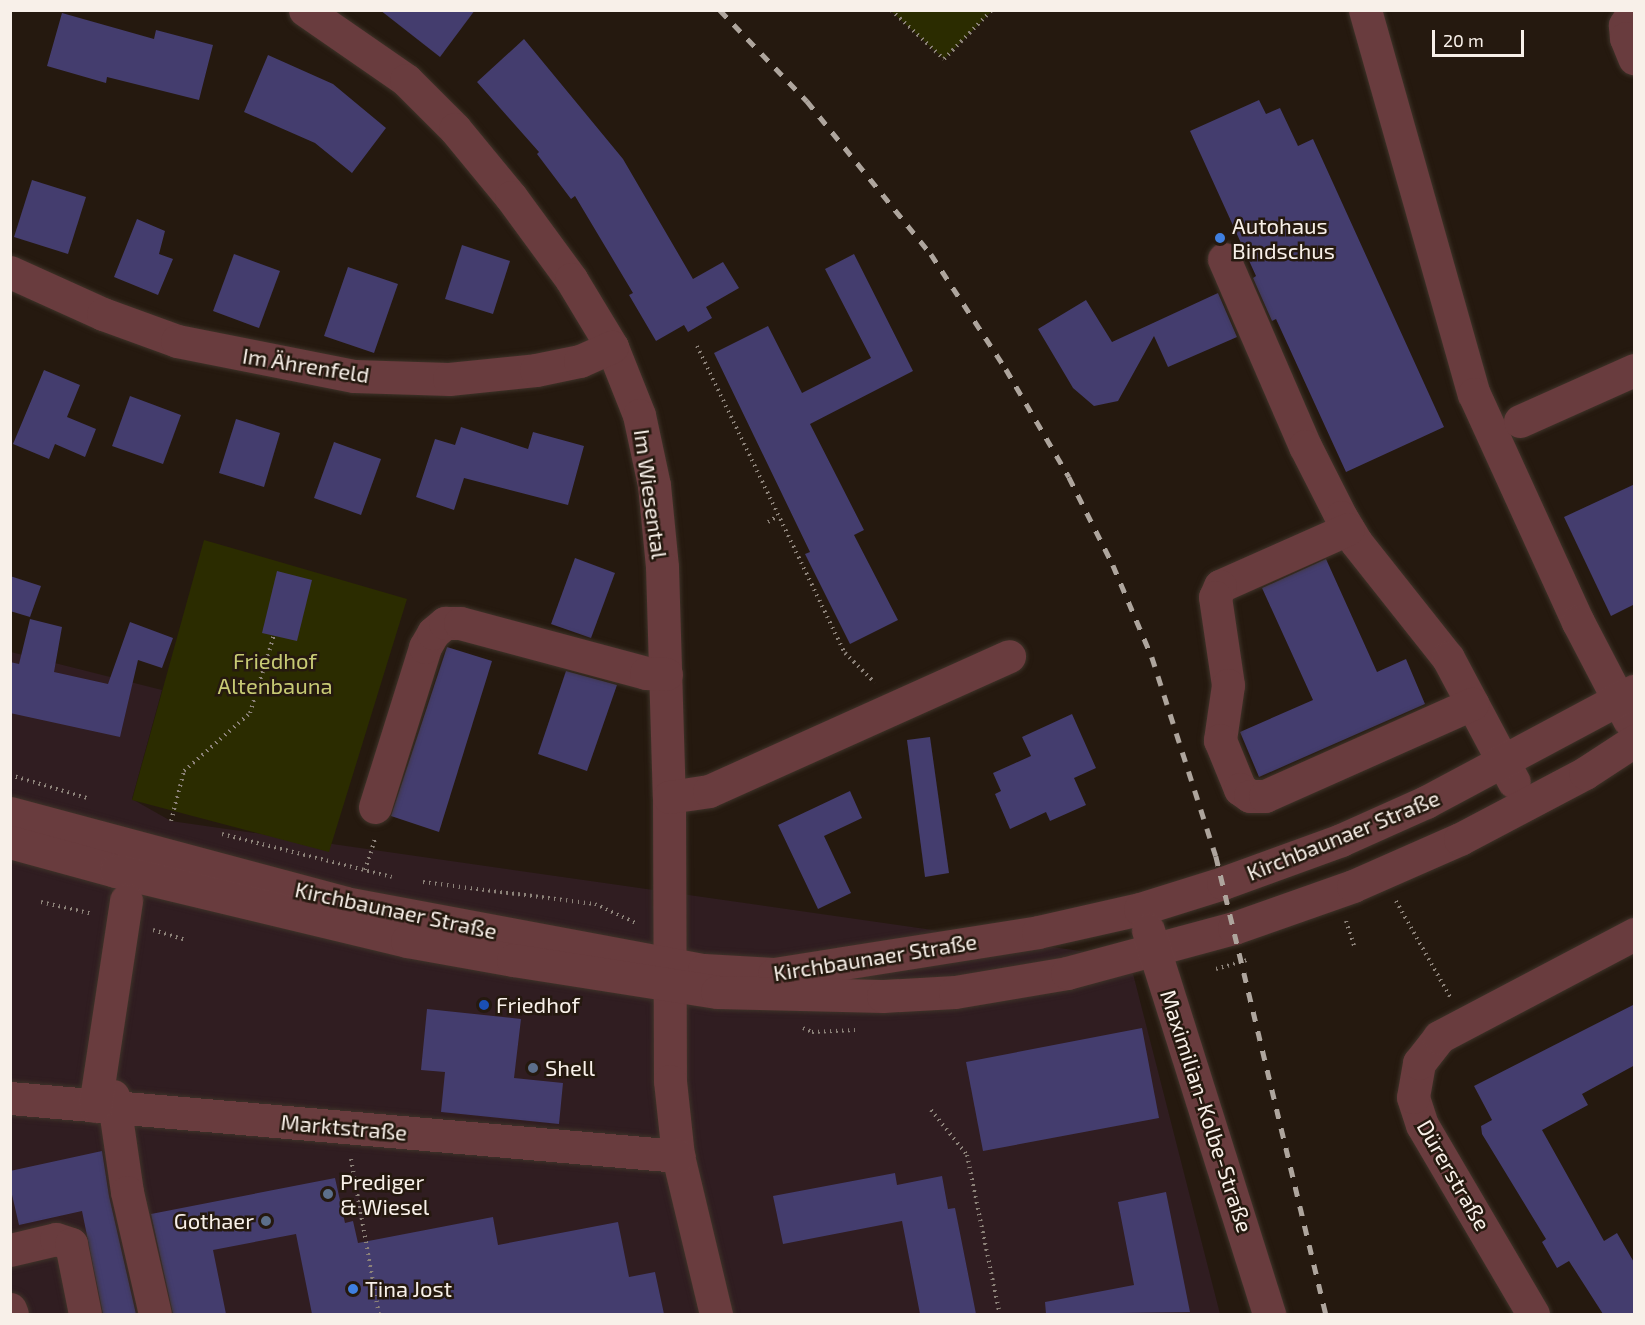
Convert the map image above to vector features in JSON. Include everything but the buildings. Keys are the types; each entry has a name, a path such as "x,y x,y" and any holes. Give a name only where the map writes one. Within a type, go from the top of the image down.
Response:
{"street":[{"name":"Im Wiesental","path":"305,10 406,80 455,129 511,197 558,261 612,347 639,416 652,474 662,567 669,797 670,975"},
{"path":"1365,10 1474,394 1578,622 1627,695 1635,729"},
{"path":"1635,11 1625,26 1626,38 1635,58"},
{"path":"1224,260 1305,446 1348,529 1429,629 1472,704 1525,805"},
{"name":"Im Ährenfeld","path":"10,272 177,341 354,376 449,379 536,370 580,361 612,347"},
{"path":"1520,421 1635,370"},
{"path":"1348,529 1220,586 1215,597 1228,685 1220,740 1240,789 1250,796 1265,796 1472,704"},
{"path":"375,807 425,647 433,633 445,623 460,623 646,673 666,674"},
{"path":"669,797 709,791 1009,656"},
{"name":"Kirchbaunaer Straße","path":"10,813 345,903 670,975 704,970 774,975 806,972 891,953 1038,932 1140,909 1341,840 1504,764 1627,695"},
{"name":"Kirchbaunaer Straße","path":"10,842 116,872 407,940 815,996 956,992 1067,973 1156,952 1353,886 1525,805 1635,741"},
{"name":"Maximilian-Kolbe-Straße","path":"1140,909 1156,952 1269,1314"},
{"path":"123,910 107,1103 155,1314"},
{"name":"Dürerstraße","path":"1533,1314 1422,1125 1413,1097 1419,1063 1439,1037 1635,934"},
{"path":"670,975 670,1081 678,1156 716,1314"},
{"name":"Marktstraße","path":"14,1098 107,1103 171,1112 678,1156"},
{"path":"10,1250 56,1239 71,1244 86,1314"},
{"path":"10,1309 12,1314"}],"path":[{"path":"891,10 944,59 992,10"},
{"path":"697,346 845,653 878,686 889,710"},
{"path":"768,522 778,516"},
{"path":"171,821 184,771 250,713 274,636"},
{"path":"10,775 90,798"},
{"path":"163,819 182,824"},
{"path":"216,832 397,878"},
{"path":"419,882 595,904 639,924 670,930"},
{"path":"1396,900 1465,1024"},
{"path":"41,902 123,910"},
{"path":"1346,921 1355,949"},
{"path":"931,1110 967,1155 999,1311"},
{"path":"346,1128 380,1314"}],"shaded area":[{"path":"11,652 162,690 132,799 171,821 1129,958 1220,1314 11,1314"}],"green space":[{"path":"891,11 992,11 944,59"},
{"name":"Friedhof Altenbauna","path":"204,540 407,599 329,852 132,800"}],"railway":[{"path":"720,10 807,101 931,254 1006,369 1069,477 1113,565 1152,657 1216,856 1326,1314"}],"place":[{"name":"Autohaus Bindschus","path":"1220,238"},
{"name":"Friedhof","path":"484,1005"},
{"name":"Shell","path":"533,1068"},
{"name":"Prediger & Wiesel","path":"328,1194"},
{"name":"Gothaer","path":"266,1221"},
{"name":"Tina Jost","path":"353,1289"}]}
